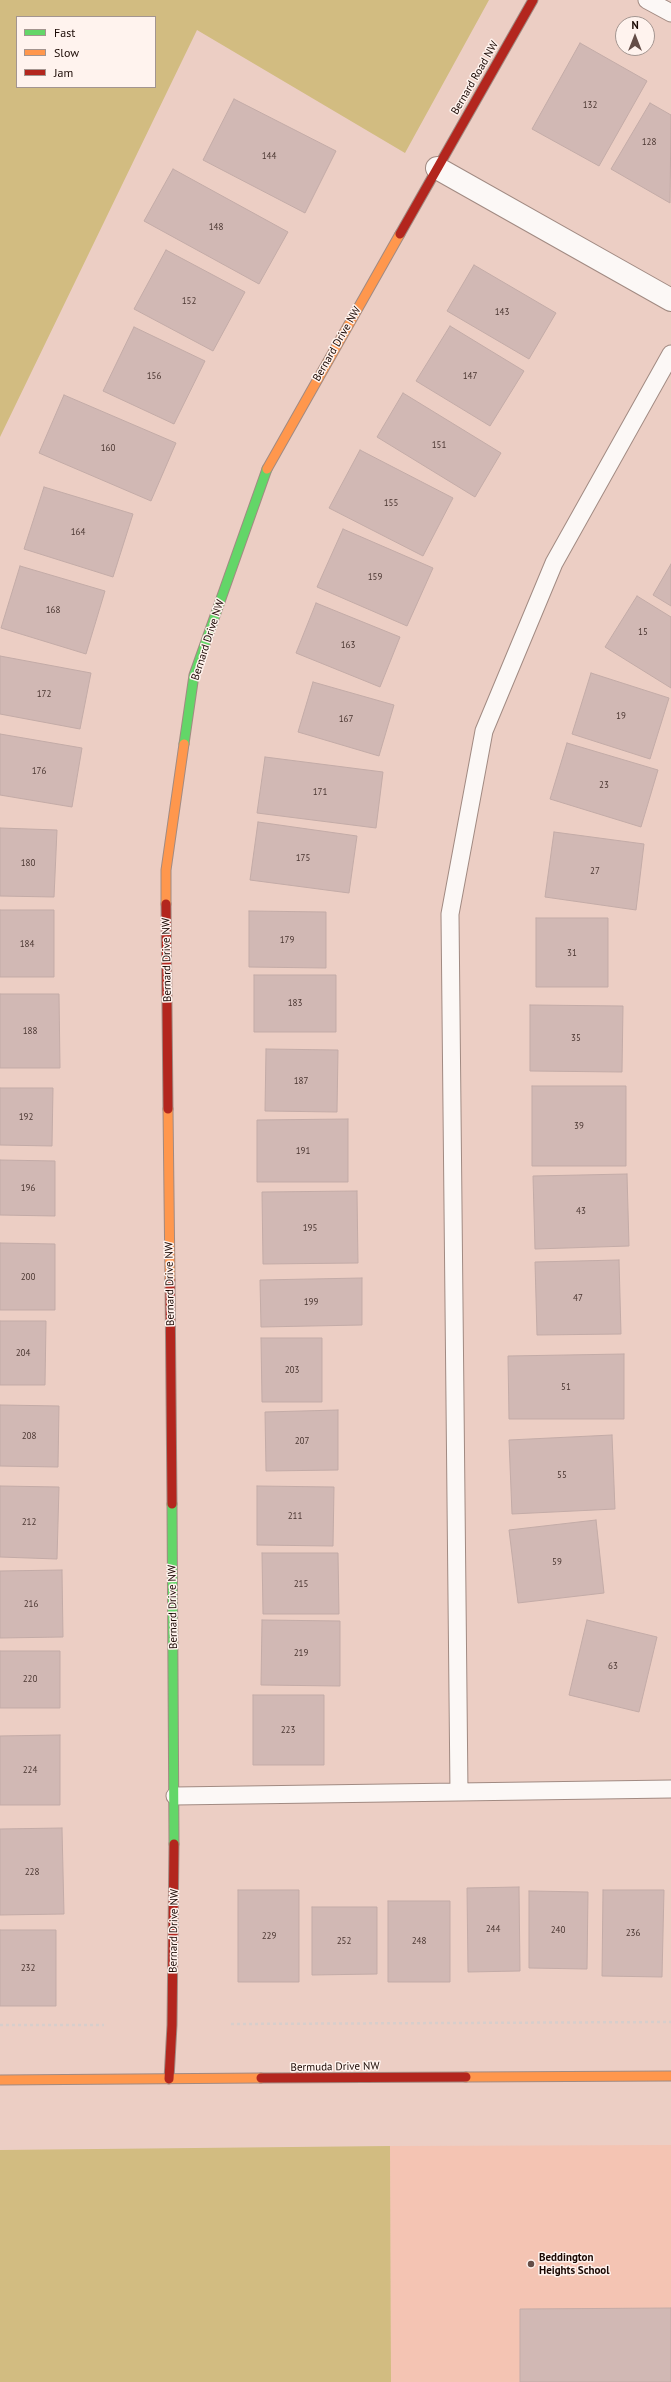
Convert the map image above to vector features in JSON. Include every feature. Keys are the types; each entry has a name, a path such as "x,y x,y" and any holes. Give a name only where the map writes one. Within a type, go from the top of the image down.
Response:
{"street":[{"name":"Bernard Road NW","path":"437,168 533,0"},
{"path":"437,168 671,300"},
{"name":"Bernard Drive NW","path":"169,2079 172,2025 175,1796 166,870 194,675 268,466 437,168"},
{"name":"Bermuda Drive NW","path":"0,2080 671,2076"}],"lane":[{"path":"647,0 671,13"},
{"path":"459,1792 450,914 484,731 554,563 671,354"},
{"path":"175,1796 671,1789"}],"path":[{"path":"232,2024 671,2022"},
{"path":"0,2025 104,2025"}],"shaded area":[{"path":"0,0 489,0 405,153 197,30 0,437"},
{"name":"Beddington Heights School","path":"671,2145 671,2382 391,2382 390,2146"},
{"path":"390,2146 391,2382 0,2382 0,2150"}],"building":[{"path":"580,43 647,81 599,166 532,129"},
{"path":"234,99 336,151 305,213 203,160"},
{"path":"650,103 671,115 670,203 611,169"},
{"path":"173,169 288,232 259,284 144,221"},
{"path":"166,250 245,292 213,351 134,309"},
{"path":"474,265 556,313 529,359 447,311"},
{"path":"450,326 524,371 490,426 416,381"},
{"path":"134,327 205,361 174,424 103,391"},
{"path":"403,393 501,453 475,497 377,437"},
{"path":"64,395 176,443 151,501 39,453"},
{"path":"360,450 453,498 423,556 329,508"},
{"path":"44,487 133,514 113,577 24,549"},
{"path":"343,529 433,568 407,626 317,587"},
{"path":"671,564 671,606 653,595"},
{"path":"20,566 105,591 86,654 1,628"},
{"path":"637,596 671,617 671,688 605,647"},
{"path":"316,603 400,637 380,687 296,653"},
{"path":"0,656 91,673 80,729 0,714"},
{"path":"591,673 669,698 650,759 572,734"},
{"path":"313,682 394,705 379,756 298,732"},
{"path":"0,734 82,748 72,807 0,795"},
{"path":"567,743 658,770 641,827 550,799"},
{"path":"265,757 383,772 376,828 257,813"},
{"path":"258,822 357,836 349,893 250,880"},
{"path":"0,828 57,830 54,897 0,896"},
{"path":"554,832 644,844 636,910 545,897"},
{"path":"0,910 54,910 54,977 0,977"},
{"path":"249,911 326,912 326,968 249,967"},
{"path":"536,918 608,918 608,987 536,987"},
{"path":"254,975 336,975 336,1032 254,1032"},
{"path":"0,994 59,994 60,1068 0,1068"},
{"path":"530,1005 623,1006 622,1072 530,1071"},
{"path":"266,1049 338,1050 337,1112 265,1111"},
{"path":"532,1086 626,1086 626,1166 532,1166"},
{"path":"0,1088 53,1088 52,1146 0,1145"},
{"path":"348,1119 348,1182 257,1182 257,1120"},
{"path":"0,1160 55,1161 55,1216 0,1215"},
{"path":"627,1174 629,1246 535,1249 533,1176"},
{"path":"357,1191 358,1263 263,1264 262,1192"},
{"path":"0,1243 55,1244 55,1310 0,1310"},
{"path":"619,1260 621,1334 537,1335 535,1262"},
{"path":"362,1278 362,1325 261,1327 260,1280"},
{"path":"0,1321 46,1321 45,1385 0,1385"},
{"path":"261,1338 322,1338 322,1402 262,1402"},
{"path":"624,1354 624,1419 509,1419 508,1356"},
{"path":"0,1405 59,1406 58,1467 0,1466"},
{"path":"338,1410 338,1470 266,1471 265,1412"},
{"path":"612,1435 615,1509 512,1514 509,1440"},
{"path":"0,1486 59,1487 57,1559 0,1557"},
{"path":"257,1486 334,1487 333,1546 257,1545"},
{"path":"596,1520 604,1593 518,1603 509,1530"},
{"path":"262,1553 338,1553 339,1614 263,1614"},
{"path":"62,1570 63,1637 0,1638 0,1571"},
{"path":"262,1620 340,1621 340,1686 261,1685"},
{"path":"587,1620 657,1637 639,1712 569,1695"},
{"path":"0,1651 60,1651 60,1708 0,1708"},
{"path":"253,1695 324,1695 324,1765 253,1765"},
{"path":"60,1735 60,1805 0,1805 0,1736"},
{"path":"62,1828 64,1914 0,1915 0,1829"},
{"path":"519,1887 520,1971 468,1972 467,1888"},
{"path":"238,1890 299,1890 299,1982 238,1982"},
{"path":"603,1890 664,1890 662,1977 602,1976"},
{"path":"529,1891 588,1892 587,1969 529,1968"},
{"path":"388,1901 450,1901 450,1982 388,1982"},
{"path":"312,1907 377,1907 377,1974 312,1975"},
{"path":"0,1930 56,1930 56,2006 0,2006"},
{"path":"671,2308 671,2382 520,2382 520,2309"}],"traffic: fast":[{"path":"184,744 194,675 267,469"},
{"path":"172,1504 174,1844"}],"traffic: slow":[{"path":"267,469 400,234"},
{"path":"166,904 166,870 184,744"},
{"path":"168,1109 170,1280"},
{"path":"466,2077 671,2076"},
{"path":"0,2080 261,2078"}],"traffic: jam":[{"path":"400,234 533,0"},
{"path":"166,904 168,1109"},
{"path":"170,1280 172,1504"},
{"path":"169,2079 172,2025 174,1844"},
{"path":"261,2078 466,2077"}],"place":[{"name":"Beddington Heights School","path":"531,2264"}]}
